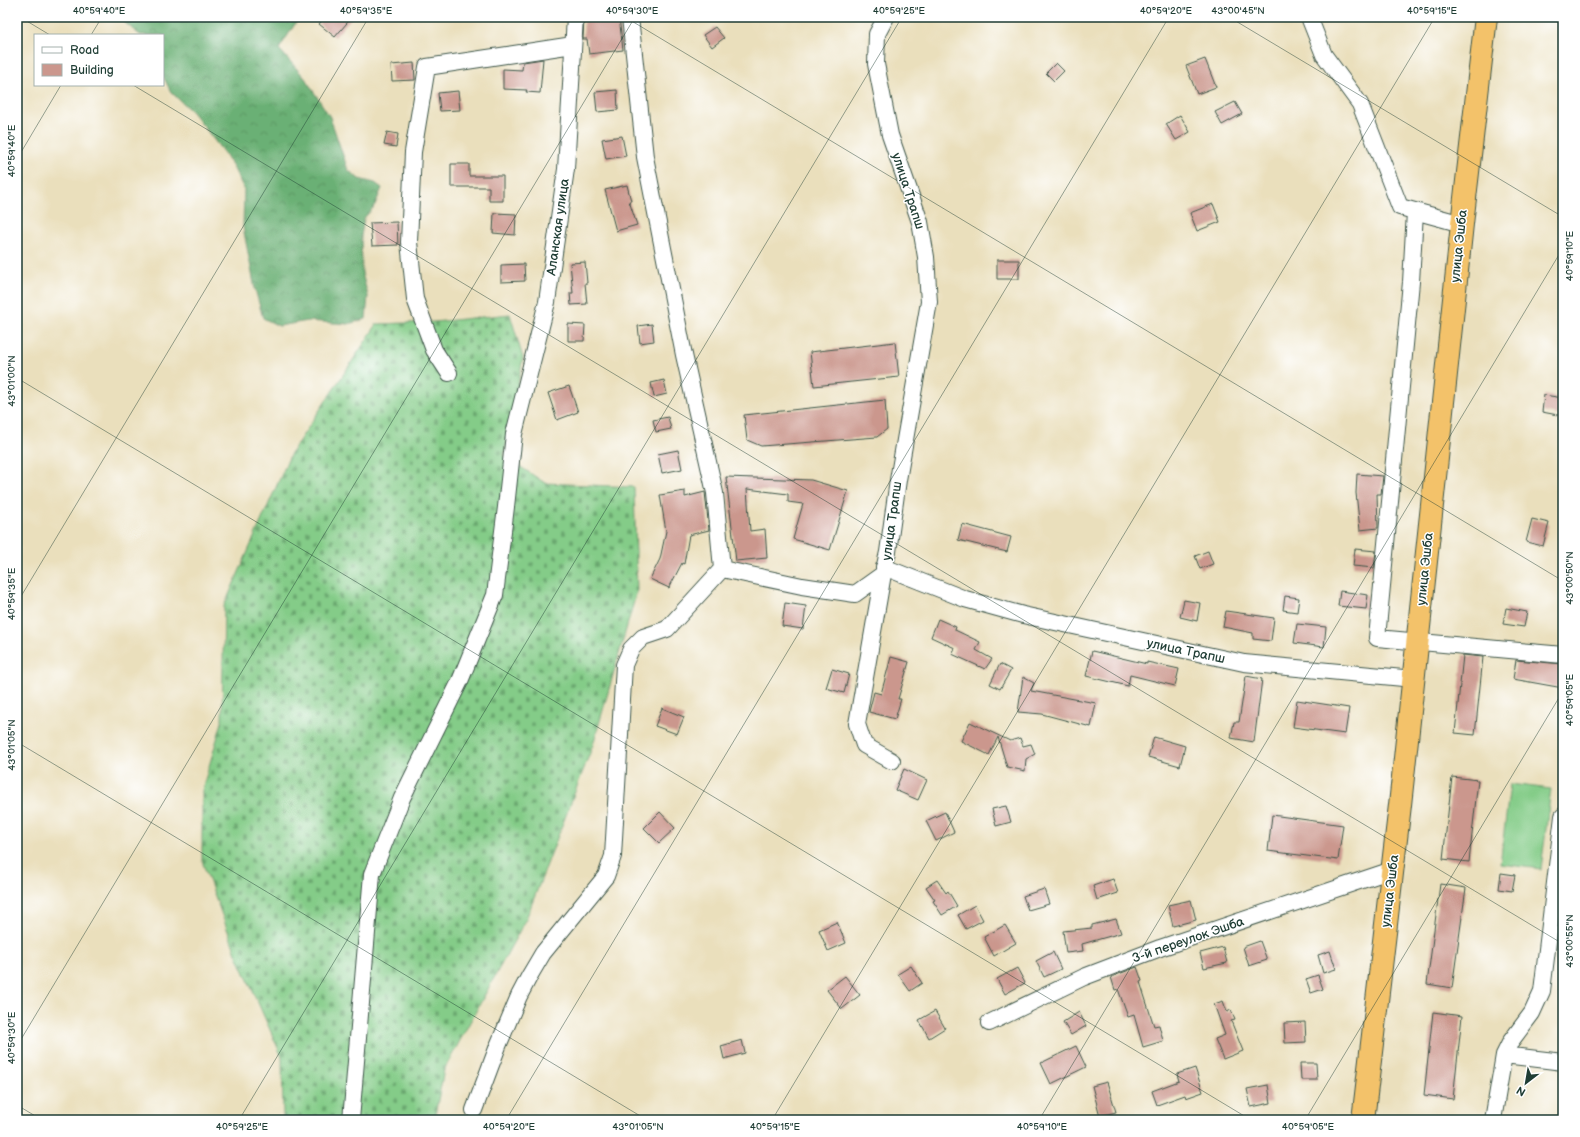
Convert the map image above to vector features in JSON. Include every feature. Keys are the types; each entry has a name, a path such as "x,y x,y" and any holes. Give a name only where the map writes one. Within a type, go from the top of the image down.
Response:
{"highway":[{"name":"улица Эшба","path":"1363,1120 1414,679 1462,224 1486,17"}],"street":[{"name":"Аланская улица","path":"351,1120 372,874 402,798 460,681 495,595 514,434 547,302 566,169 575,17"},
{"path":"474,1110 501,1039 519,996 530,975 543,954 606,876 613,856 624,665 631,649 643,637 667,629 722,569 715,493 684,354 645,157 630,17"},
{"name":"улица Трапш","path":"886,17 877,34 876,64 890,135 920,222 926,257 929,302 899,472 888,552 883,570 965,599 1023,615 1229,660 1244,663 1414,679"},
{"path":"1309,17 1324,55 1360,104 1400,207 1462,224"},
{"path":"449,373 434,350 415,299 409,242 413,152 427,67 573,45"},
{"path":"1415,212 1411,282 1377,638 1563,655"},
{"path":"722,569 802,586 855,594 883,570"},
{"path":"883,570 857,724 864,745 892,760"},
{"path":"1493,1120 1504,1055 1511,1041 1532,1013 1542,991 1563,816"},
{"name":"3-й переулок Эшба","path":"989,1023 1084,977 1160,948 1392,870"},
{"path":"1504,1055 1563,1062"}],"green space":[{"path":"118,17 292,17 297,21 279,49 305,78 330,117 348,170 359,179 375,183 382,188 374,207 364,218 361,236 362,273 368,296 366,319 348,324 308,321 279,326 263,318 255,289 243,227 244,189 230,161 192,112 171,92 164,78 164,34 139,34"},
{"path":"510,314 523,358 504,456 545,483 634,487 637,591 593,745 526,919 444,1070 434,1120 282,1120 282,1057 236,953 202,861 202,790 222,722 224,606 291,453 377,324 434,322"},
{"path":"1510,784 1551,789 1541,869 1500,864"}],"building":[{"path":"325,17 352,17 335,37 319,24"},
{"path":"584,17 619,17 623,50 589,54 587,39 583,39"},
{"path":"715,27 724,38 712,47 703,35"},
{"path":"543,59 540,93 526,92 527,90 503,89 503,69 522,70 523,62"},
{"path":"1205,59 1216,87 1197,94 1186,66"},
{"path":"414,63 415,80 392,81 391,65"},
{"path":"1056,63 1064,71 1054,81 1046,73"},
{"path":"617,90 618,110 597,112 595,92"},
{"path":"458,91 460,110 440,111 438,93"},
{"path":"1235,102 1242,114 1222,125 1215,112"},
{"path":"1180,115 1190,132 1176,140 1166,124"},
{"path":"387,132 398,134 396,147 384,145"},
{"path":"622,136 626,156 606,159 602,139"},
{"path":"451,164 469,164 469,176 503,176 503,201 489,201 489,187 451,187"},
{"path":"627,185 631,201 629,201 637,225 616,231 605,190"},
{"path":"1213,204 1220,222 1197,231 1190,213"},
{"path":"494,213 516,214 515,235 493,233"},
{"path":"397,222 398,245 372,246 370,223"},
{"path":"997,260 1019,260 1019,279 997,279"},
{"path":"585,262 587,304 571,305 570,293 573,293 570,263"},
{"path":"524,264 525,281 501,282 501,265"},
{"path":"568,324 585,325 584,341 568,341"},
{"path":"652,324 654,341 640,343 638,326"},
{"path":"895,342 899,377 814,386 810,352"},
{"path":"664,380 667,394 654,397 651,383"},
{"path":"569,386 578,412 557,420 548,393"},
{"path":"1544,395 1563,398 1563,416 1542,412"},
{"path":"885,400 887,429 877,437 761,446 747,440 744,415"},
{"path":"668,417 671,429 656,432 653,420"},
{"path":"678,450 682,469 662,473 658,454"},
{"path":"1357,474 1383,476 1381,494 1377,494 1378,528 1360,530 1356,493"},
{"path":"726,477 811,480 848,491 830,550 793,539 803,504 788,502 788,494 747,489 750,531 765,529 767,558 736,561"},
{"path":"685,491 685,497 705,492 709,530 689,535 684,564 682,563 669,588 650,579 660,559 666,531 660,495"},
{"path":"1532,519 1549,523 1543,546 1526,542"},
{"path":"962,524 1011,537 1007,552 958,540"},
{"path":"1355,549 1376,551 1374,568 1353,566"},
{"path":"1208,551 1213,564 1200,569 1195,556"},
{"path":"1340,591 1368,595 1366,609 1338,606"},
{"path":"1285,596 1299,598 1297,612 1283,610"},
{"path":"1184,600 1200,603 1197,621 1180,617"},
{"path":"785,603 806,606 803,629 782,626"},
{"path":"1506,608 1527,612 1524,627 1503,624"},
{"path":"1226,611 1274,618 1271,641 1253,639 1253,633 1223,627"},
{"path":"938,619 956,627 955,630 980,642 976,650 992,659 985,669 952,654 955,648 931,637"},
{"path":"1297,624 1326,627 1324,647 1294,643"},
{"path":"1092,651 1147,664 1147,662 1179,669 1175,686 1130,675 1128,686 1086,676"},
{"path":"1463,655 1483,657 1475,735 1455,733"},
{"path":"891,657 909,662 898,699 901,699 895,719 869,712 874,692 881,694"},
{"path":"1516,660 1563,664 1563,688 1513,679"},
{"path":"1000,664 1011,670 1000,689 990,684"},
{"path":"832,669 849,674 844,693 826,688"},
{"path":"1246,676 1262,679 1254,742 1231,738 1234,722 1239,722"},
{"path":"1023,677 1034,683 1031,691 1096,703 1091,727 1042,714 1018,712"},
{"path":"1297,700 1349,708 1345,734 1293,727"},
{"path":"662,708 684,717 677,734 655,726"},
{"path":"970,722 1010,741 1020,738 1023,746 1031,744 1035,754 1026,759 1025,771 1007,767 998,737 989,755 961,741"},
{"path":"1154,737 1185,746 1180,766 1148,757"},
{"path":"904,769 927,780 918,800 895,790"},
{"path":"1452,777 1478,780 1469,862 1443,859"},
{"path":"1006,806 1011,822 996,826 992,809"},
{"path":"660,812 675,828 659,843 644,828"},
{"path":"945,812 954,832 936,841 926,821"},
{"path":"1272,815 1343,825 1338,860 1268,851"},
{"path":"1501,873 1515,875 1512,891 1499,889"},
{"path":"1113,879 1118,893 1097,900 1093,886"},
{"path":"937,880 946,893 948,891 957,906 942,915 933,901 935,900 926,887"},
{"path":"1440,884 1466,888 1452,988 1427,984"},
{"path":"1044,889 1049,904 1028,910 1023,896"},
{"path":"1191,900 1196,920 1173,926 1168,905"},
{"path":"975,905 983,920 966,929 958,915"},
{"path":"1116,919 1121,933 1082,944 1083,951 1066,953 1063,931 1092,928 1092,925"},
{"path":"837,922 846,943 828,951 819,930"},
{"path":"1005,925 1016,943 994,956 984,937"},
{"path":"1260,941 1267,960 1249,966 1243,947"},
{"path":"1223,947 1227,963 1204,968 1200,953"},
{"path":"1330,951 1336,969 1323,973 1318,955"},
{"path":"1053,952 1061,969 1044,977 1036,961"},
{"path":"911,966 922,983 910,991 898,974"},
{"path":"1137,967 1142,981 1140,982 1154,1026 1159,1025 1163,1041 1143,1047 1134,1015 1128,1017 1118,989 1115,990 1111,977"},
{"path":"1017,968 1025,983 1005,994 997,979"},
{"path":"1318,975 1323,989 1311,993 1306,979"},
{"path":"845,976 860,995 842,1009 827,990"},
{"path":"1223,1001 1227,1012 1231,1010 1235,1020 1231,1021 1243,1051 1223,1059 1215,1039 1225,1035 1214,1004"},
{"path":"935,1011 945,1028 929,1038 919,1020"},
{"path":"1079,1012 1086,1026 1071,1035 1063,1022"},
{"path":"1433,1012 1462,1016 1453,1099 1424,1095"},
{"path":"1305,1022 1306,1042 1285,1043 1284,1023"},
{"path":"742,1040 745,1053 724,1059 721,1046"},
{"path":"1076,1046 1086,1067 1051,1084 1041,1063"},
{"path":"1300,1063 1316,1063 1317,1080 1301,1080"},
{"path":"1195,1068 1203,1092 1186,1098 1185,1095 1157,1105 1152,1091 1179,1081 1177,1074"},
{"path":"1107,1082 1116,1112 1100,1116 1092,1086"},
{"path":"1268,1085 1271,1103 1251,1107 1247,1089"}]}
